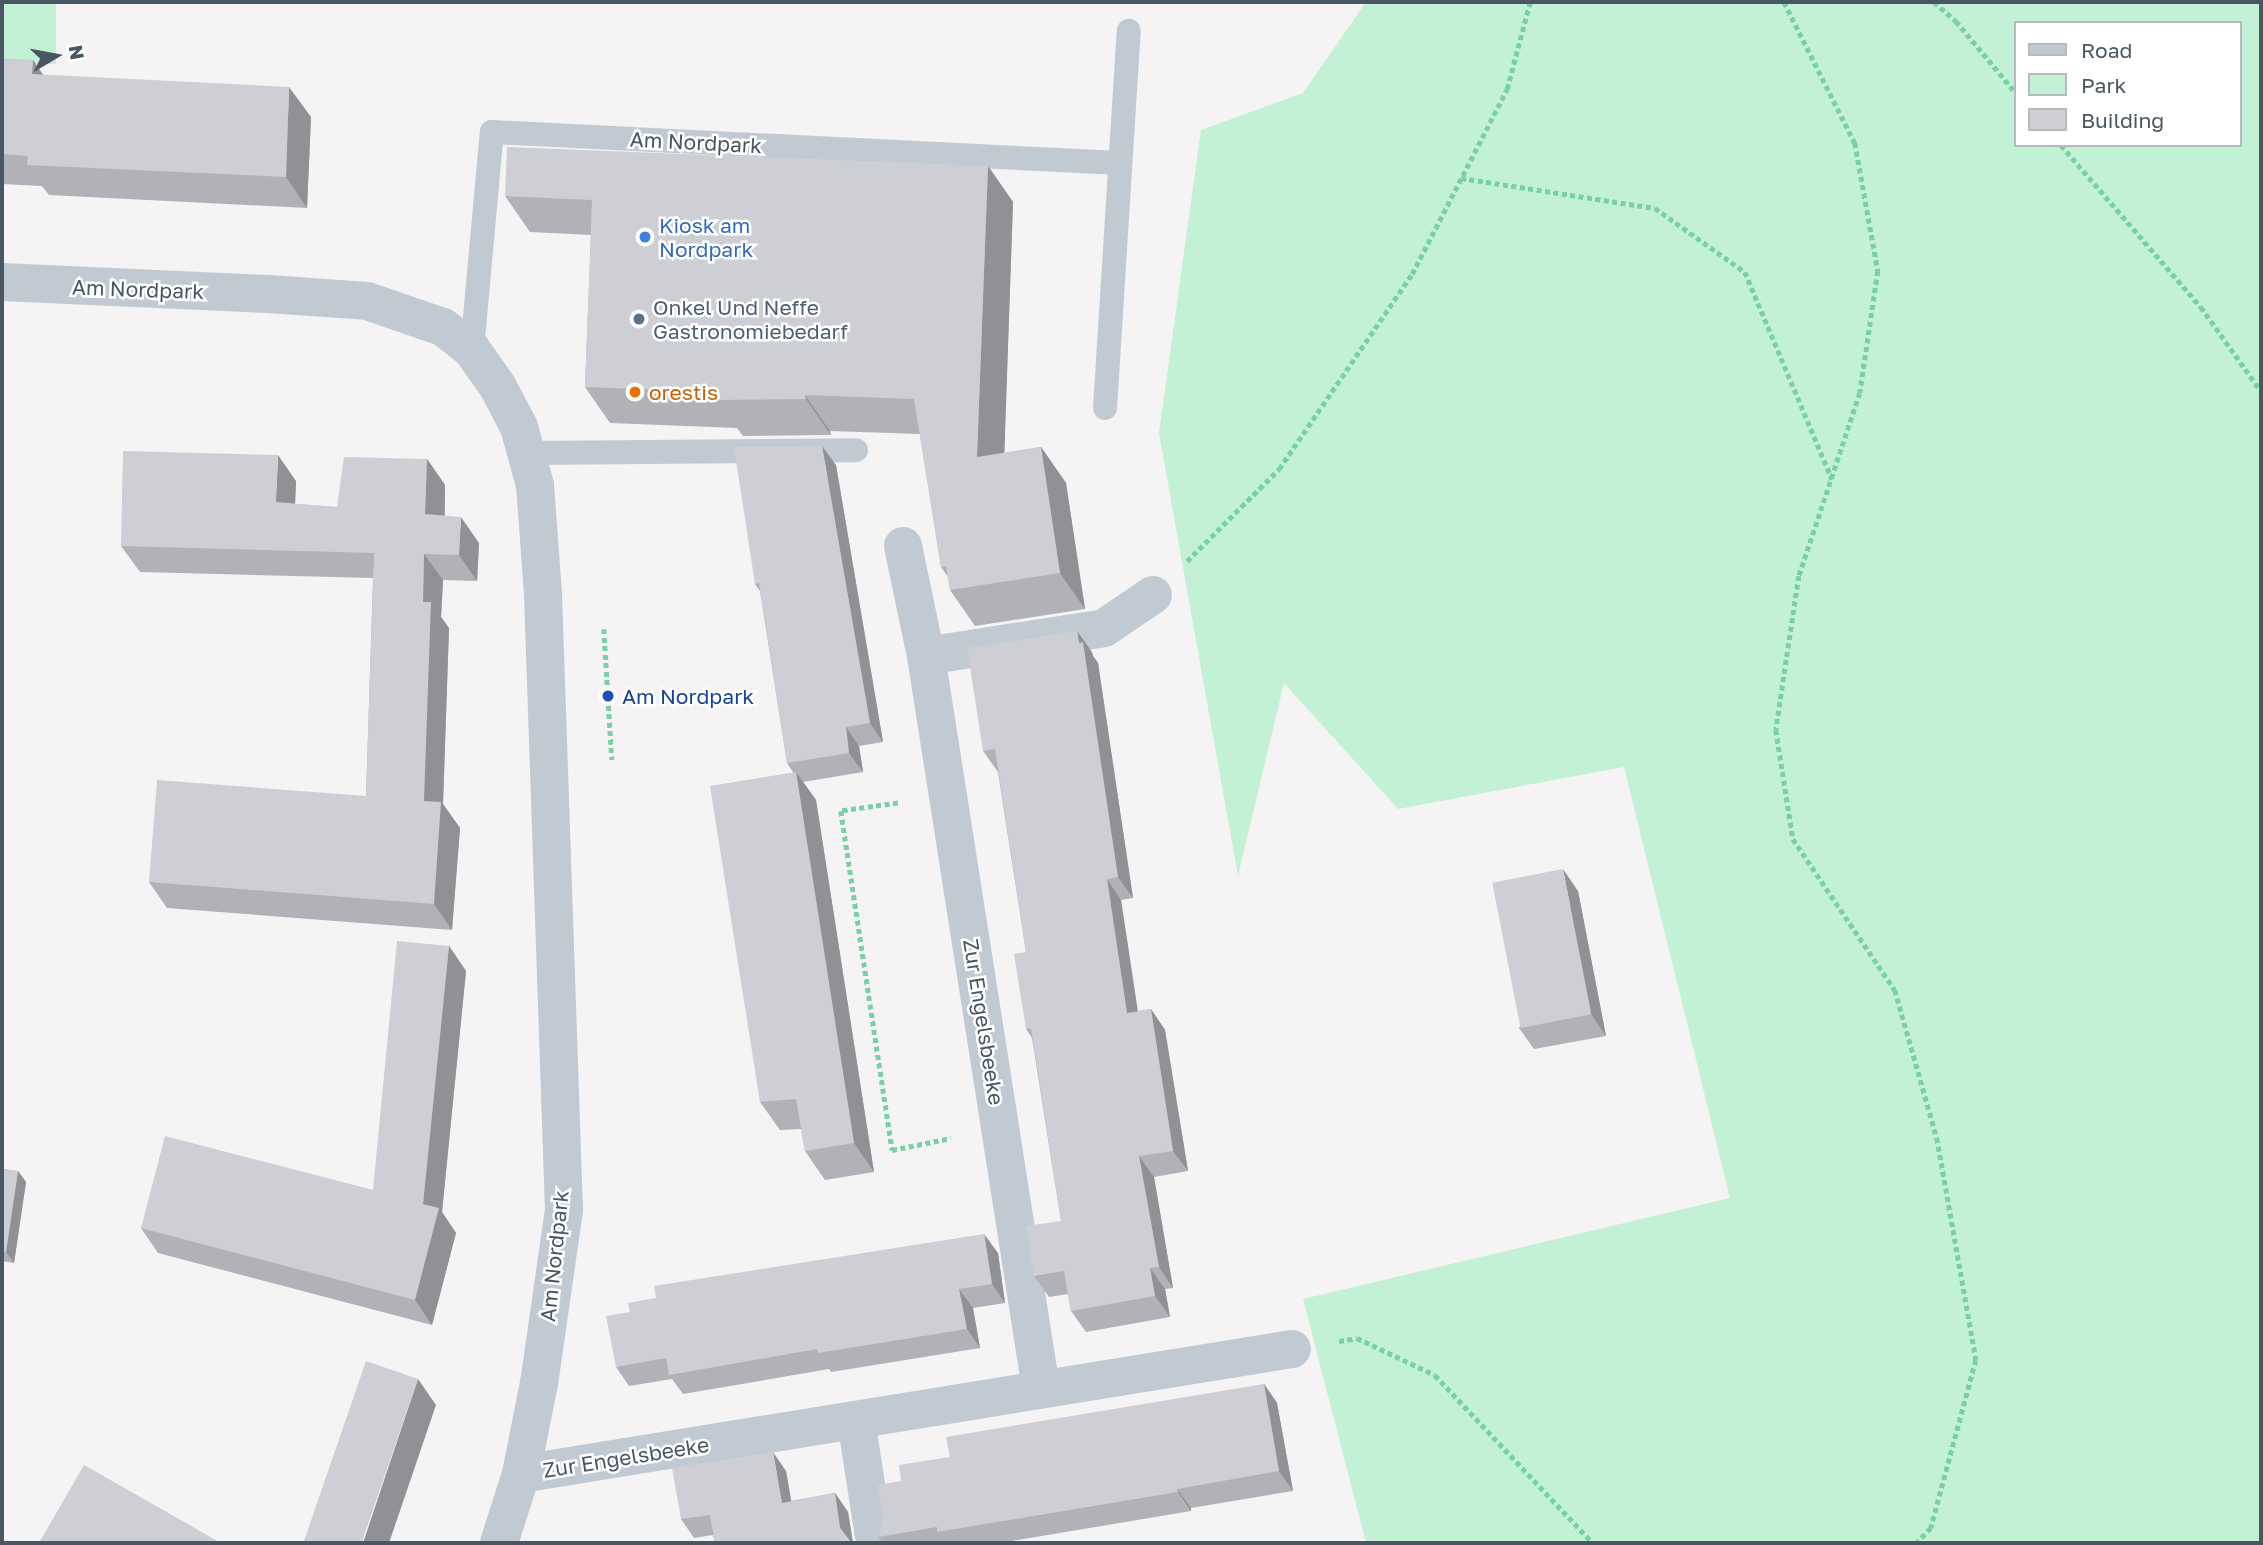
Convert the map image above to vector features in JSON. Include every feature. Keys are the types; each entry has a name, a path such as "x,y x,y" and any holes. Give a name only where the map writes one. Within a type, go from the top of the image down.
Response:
{"street":[{"name":"Am Nordpark","path":"2,282 268,294 367,302 443,327 472,350 519,427 531,469 546,671 564,1210 539,1383 521,1474 499,1543"},
{"name":"Zur Engelsbeeke","path":"903,546 926,656 1041,1389"},
{"path":"926,656 1104,628 1153,595"},
{"name":"Zur Engelsbeeke","path":"521,1474 1292,1349"},
{"path":"856,1420 875,1543"}],"lane":[{"path":"1105,408 1129,31"},
{"name":"Am Nordpark","path":"472,350 492,132 1120,163"},
{"path":"531,469 856,450"}],"path":[{"path":"1153,595 1279,469 1412,274 1507,89 1530,2"},
{"path":"1784,2 1855,143 1878,271 1860,393 1800,576 1776,730 1793,839 1895,990 1937,1138 1976,1360 1931,1528 1917,1543"},
{"path":"1934,2 1956,21 2014,91"},
{"path":"2063,147 2201,307 2261,391"},
{"path":"1461,178 1655,208 1745,272 1832,479"},
{"path":"604,629 612,760"},
{"path":"947,795 841,811 892,1150 1000,1129"},
{"path":"1292,1349 1357,1338 1435,1375 1593,1543"}],"green space":[{"path":"2,2 56,2 56,64 2,64"},
{"path":"1366,2 2261,2 2261,1543 1366,1543 1303,1299 1730,1198 1624,767 1398,809 1284,683 1238,876 1159,433 1201,130 1303,93"}],"building":[{"path":"2,59 33,60 32,74 289,87 286,177 27,165 28,156 2,154"},
{"path":"507,147 988,166 977,457 1041,447 1060,573 950,590 946,566 941,567 914,399 805,395 806,399 717,400 716,392 585,387 592,200 505,196"},
{"path":"822,446 870,723 846,727 849,753 787,763 759,583 755,584 734,447"},
{"path":"123,451 278,455 276,502 337,507 344,457 427,459 425,514 461,517 459,555 424,554 423,602 431,602 424,801 441,802 434,904 149,882 157,780 366,796 374,553 121,546"},
{"path":"1077,631 1079,643 1083,642 1118,877 1107,879 1127,1013 1151,1009 1173,1151 1139,1156 1159,1267 1150,1268 1155,1296 1071,1311 1064,1271 1034,1276 1026,1226 1061,1221 1031,1028 1026,1029 1014,954 1026,952 995,749 983,751 967,648"},
{"path":"796,772 854,1143 805,1151 796,1099 760,1102 710,786"},
{"path":"1563,869 1591,1014 1521,1028 1492,883"},
{"path":"397,941 449,946 423,1204 439,1208 415,1300 141,1228 165,1136 373,1190"},
{"path":"2,1169 18,1171 6,1252 2,1251"},
{"path":"984,1234 992,1284 959,1289 967,1329 818,1353 817,1349 669,1375 666,1358 616,1367 606,1316 630,1312 628,1303 656,1298 654,1286"},
{"path":"366,1361 418,1379 362,1543 303,1543"},
{"path":"1264,1384 1279,1471 1177,1489 1178,1492 937,1532 937,1527 878,1537 883,1521 878,1485 901,1481 899,1465 950,1457 946,1437"},
{"path":"773,1452 782,1503 835,1493 840,1528 851,1542 715,1543 710,1515 681,1519 672,1468"},
{"path":"84,1465 221,1543 39,1543"}],"place":[{"name":"Kiosk am Nordpark","path":"645,237"},
{"name":"Onkel Und Neffe Gastronomiebedarf","path":"639,319"},
{"name":"orestis","path":"635,392"},
{"name":"Am Nordpark","path":"608,696"}]}
